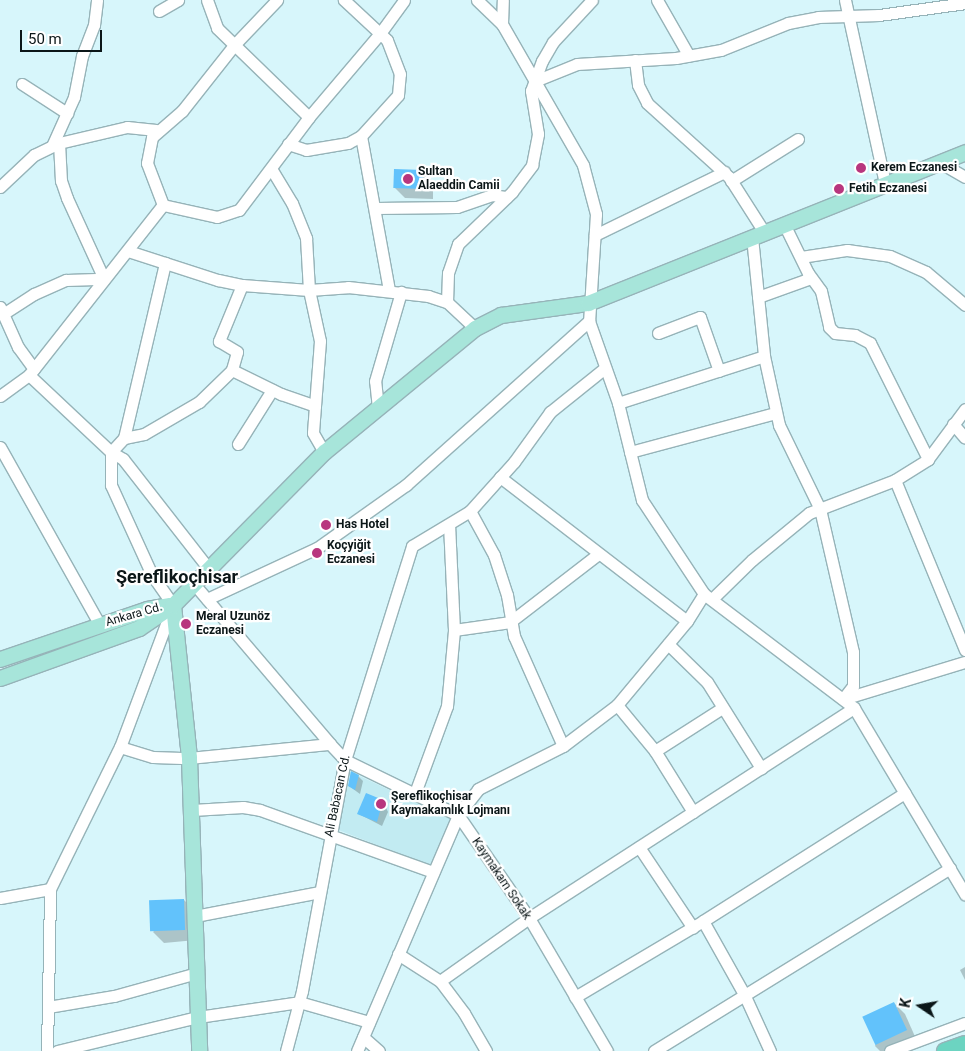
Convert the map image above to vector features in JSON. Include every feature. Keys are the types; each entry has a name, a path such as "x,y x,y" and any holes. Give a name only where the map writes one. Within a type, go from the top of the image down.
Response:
{"highway":[{"path":"945,1051 965,1044"}],"main road":[{"path":"199,1051 192,810 189,758 174,605 324,452 475,328 501,315 588,303 965,152"},
{"name":"Ankara Cd.","path":"0,660 147,609 174,605"},
{"name":"Ankara Cd.","path":"0,678 139,628 174,605"}],"street":[{"path":"160,11 178,0"},
{"path":"207,0 217,28 236,44 309,117"},
{"path":"163,205 146,163 148,147 156,130 182,110 236,44 277,0"},
{"path":"288,144 306,150 348,143 361,136 398,95 400,74 381,32 344,0"},
{"path":"163,205 217,217 228,216 245,206 272,170 288,144 381,32 404,0"},
{"path":"477,0 502,24 583,165 596,214 588,303 589,321 618,403 642,500 708,596 854,708 965,894"},
{"path":"502,24 503,0"},
{"path":"447,302 448,274 458,244 525,178 537,149 538,134 531,90 553,42 592,0"},
{"path":"657,0 689,56"},
{"path":"845,0 885,184"},
{"path":"93,2 94,25 86,42 74,97 55,144 61,181 67,198 104,279"},
{"path":"535,81 577,64 689,56 721,50 788,23 848,14 879,15 962,2"},
{"path":"635,60 638,85 648,103 728,177 758,235 758,297 764,356 776,413 779,425 820,509 853,652 853,686 843,700"},
{"path":"22,84 67,113"},
{"path":"0,188 17,168 55,144 128,126 156,130"},
{"path":"361,136 395,291 375,381 378,408"},
{"path":"594,235 728,177 798,139"},
{"path":"939,162 965,177"},
{"path":"272,170 292,202 306,238 308,290 320,341 313,433 324,452"},
{"path":"376,208 457,207 492,195 507,196"},
{"path":"0,396 31,372 163,205"},
{"path":"784,224 811,278 821,291 832,331 855,335 870,343 928,459"},
{"path":"801,257 847,250 890,256 926,272 965,305"},
{"path":"128,251 242,285 308,290 348,287 395,291 447,302 475,328"},
{"path":"47,1051 50,889 120,746 174,605 152,575 111,485 111,452 124,438 165,263"},
{"path":"758,297 811,278"},
{"path":"104,279 66,280 2,311 31,372 111,452 123,459 209,569"},
{"path":"124,438 144,434 199,402 232,370 237,352 219,341 242,285"},
{"path":"658,333 700,317 719,371"},
{"path":"208,599 317,548 406,485 589,321"},
{"path":"618,403 764,356"},
{"path":"415,793 447,706 454,630 449,525 470,511 500,478 550,412 605,368"},
{"path":"232,370 272,390 315,406"},
{"path":"238,444 272,390"},
{"path":"357,1051 458,815 478,789 563,746 617,705 708,596 809,513 895,480 928,459 965,409"},
{"path":"630,452 776,413"},
{"path":"953,424 965,438"},
{"path":"0,447 100,625"},
{"path":"500,478 597,555 686,621"},
{"path":"895,480 921,548 965,650"},
{"path":"470,511 494,555 507,595 510,622 514,636 563,746"},
{"name":"Ali Babacan Cd.","path":"286,1051 299,1002 345,760 412,546 449,525"},
{"path":"454,630 510,622 597,555"},
{"path":"194,584 345,760"},
{"path":"668,644 697,670 761,768"},
{"path":"843,700 965,662"},
{"path":"617,705 655,751 693,812"},
{"path":"655,751 722,708"},
{"path":"440,981 529,918 854,708"},
{"path":"120,746 153,757 189,758 330,744"},
{"name":"Kaymakam Sokak","path":"345,760 458,815 529,918 607,1051"},
{"path":"575,996 693,928 905,793"},
{"path":"192,810 243,807 330,832 433,872"},
{"path":"638,847 693,928"},
{"path":"654,1051 950,868"},
{"path":"0,898 50,889"},
{"path":"196,916 320,892"},
{"path":"703,921 744,994 770,1051"},
{"path":"398,954 440,981 464,1013 486,1051"},
{"path":"48,1006 114,996 197,973"},
{"path":"57,1051 198,1017 299,1002 369,1022"},
{"path":"890,1051 965,1023"},
{"path":"363,1037 379,1051"}],"shaded area":[{"name":"Şereflikoçhisar Kaymakamlık Lojmanı","path":"349,771 451,819 431,866 336,829"}],"building":[{"name":"Sultan Alaeddin Camii","path":"394,169 423,170 422,189 393,188"},
{"path":"351,771 359,775 355,790 348,786"},
{"name":"Şereflikoçhisar Kaymakamlık Lojmanı","path":"366,793 383,800 377,822 357,814"},
{"path":"184,899 185,930 150,931 149,900"},
{"path":"894,1002 907,1030 875,1045 862,1017"}],"place":[{"name":"Kerem Eczanesi","path":"861,168"},
{"name":"Sultan Alaeddin Camii","path":"408,179"},
{"name":"Fetih Eczanesi","path":"839,189"},
{"name":"Has Hotel","path":"326,525"},
{"name":"Koçyiğit Eczanesi","path":"317,553"},
{"name":"Meral Uzunöz Eczanesi","path":"186,624"},
{"name":"Şereflikoçhisar Kaymakamlık Lojmanı","path":"381,804"}],"district":[{"name":"Şereflikoçhisar","path":"177,577"}]}
